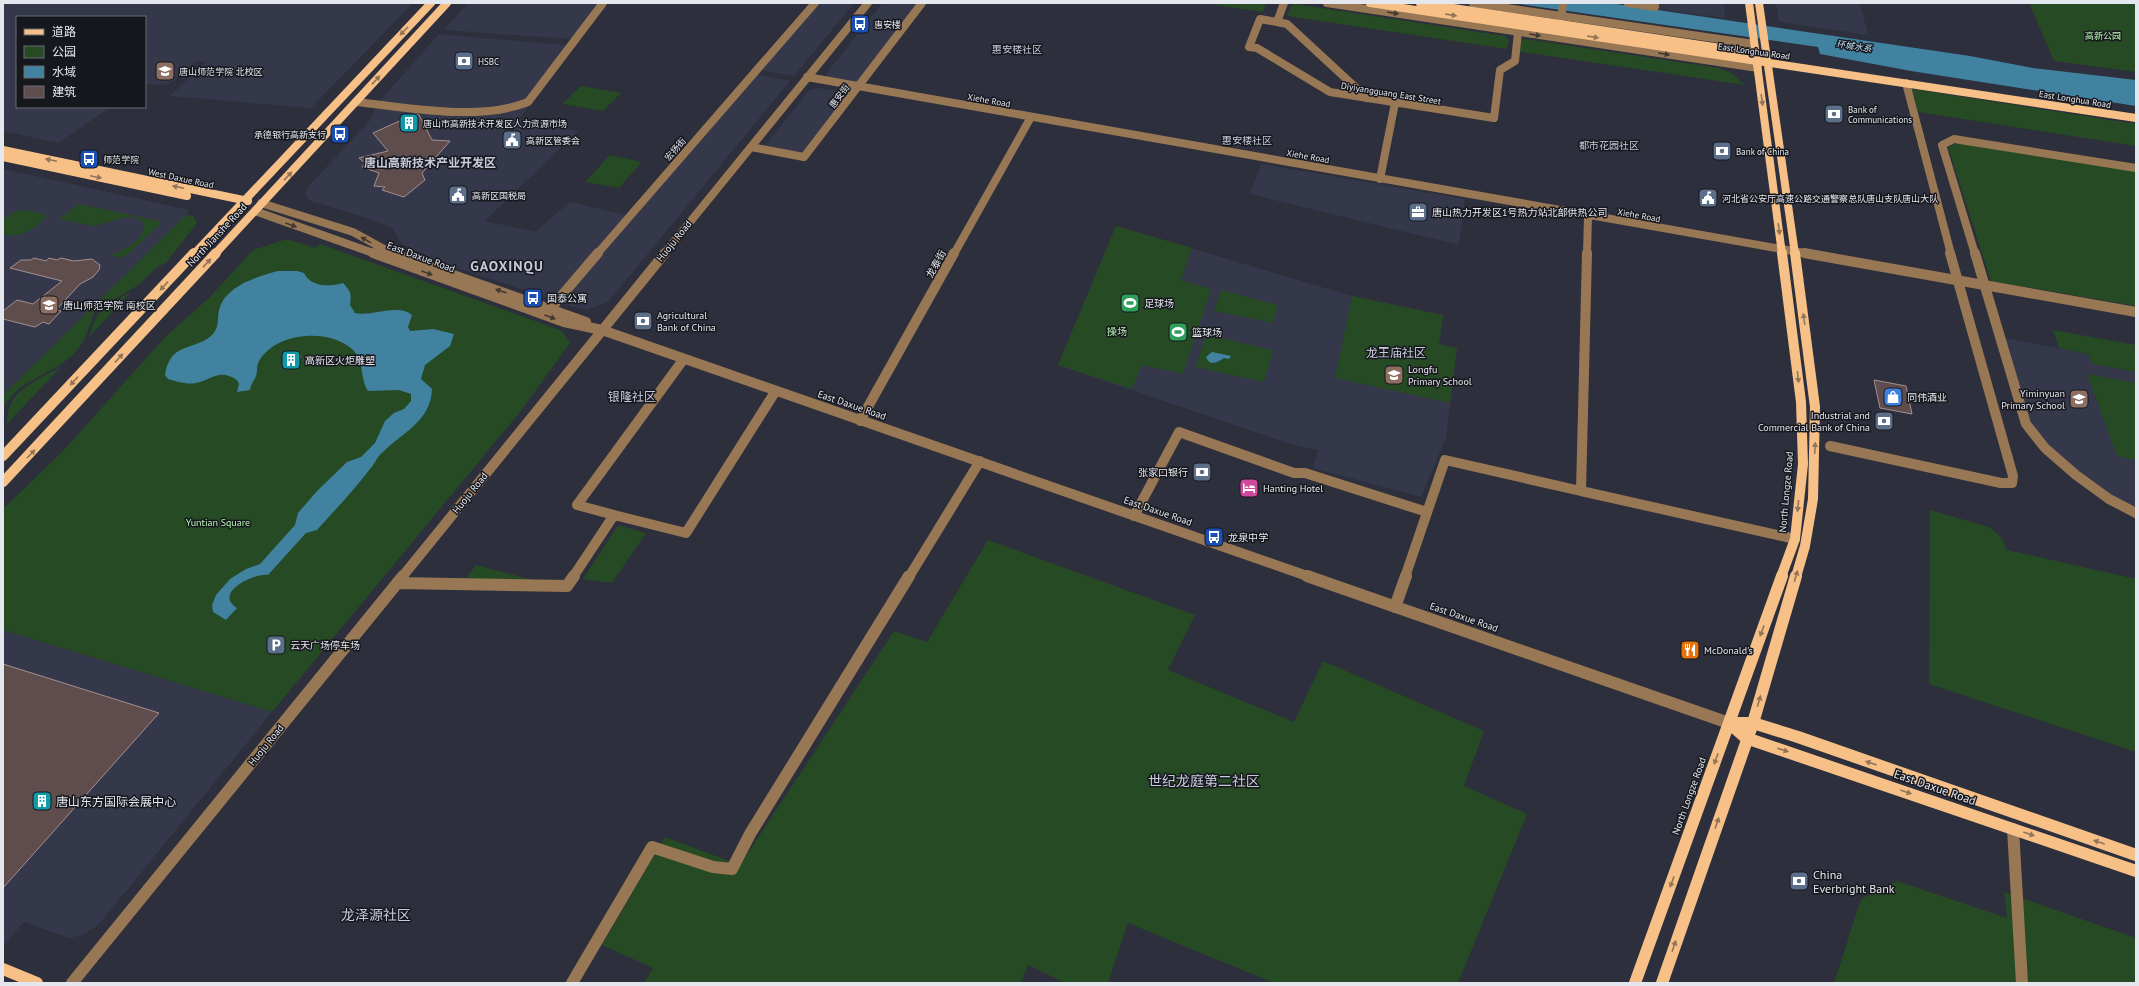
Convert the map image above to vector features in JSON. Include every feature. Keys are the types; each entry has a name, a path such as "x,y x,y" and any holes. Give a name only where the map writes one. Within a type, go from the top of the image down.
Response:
{"main road":[{"name":"North Jianshe Road","path":"3,456 431,3"},
{"name":"North Jianshe Road","path":"3,482 448,3"},
{"name":"East Longhua Road","path":"1370,3 1757,65 1768,59 2136,113"},
{"name":"East Longhua Road","path":"1420,3 1755,52 1768,59 1906,83 2136,118"},
{"name":"North Longze Road","path":"1635,983 1795,539 1803,464 1801,402 1749,3"},
{"path":"1662,983 1746,738 1753,723 1805,546 1813,499 1815,407 1768,59 1759,3"},
{"name":"West Daxue Road","path":"3,150 241,204 255,211"},
{"name":"West Daxue Road","path":"3,157 241,204 261,203"},
{"path":"1795,539 1805,546"},
{"name":"East Daxue Road","path":"1729,723 1753,723 2136,855"},
{"name":"East Daxue Road","path":"1729,723 1746,738 2136,871"},
{"path":"3,969 37,983"}],"street":[{"path":"356,102 472,112 522,106 528,102 603,3"},
{"name":"宏扬街","path":"551,308 815,3"},
{"name":"Huoju Road","path":"72,983 868,3"},
{"name":"惠安街","path":"751,147 804,157 922,3"},
{"path":"1284,3 1277,22 1287,24 1367,98"},
{"path":"1327,3 1518,32 1757,65"},
{"path":"1473,3 1562,14 1754,42"},
{"path":"1561,24 1563,3"},
{"path":"1628,3 1655,7 1655,3"},
{"name":"Diyiyangguang East Street","path":"1277,22 1260,19 1249,46 1257,48 1330,92 1494,118 1500,70 1515,61 1518,32"},
{"name":"Xiehe Road","path":"807,77 1782,251 2136,312"},
{"path":"1830,446 2001,483 2012,483 2012,476 1906,83"},
{"path":"1380,179 1395,103"},
{"name":"龙泰街","path":"860,422 1031,117"},
{"path":"2136,168 1954,140 1942,145 1986,286 2026,424 2033,436 2045,448 2111,502 2136,513"},
{"name":"East Daxue Road","path":"261,203 353,232 392,254 551,308 585,321 602,330 683,360 860,422 980,461 1729,723"},
{"name":"East Daxue Road","path":"255,211 564,322 602,330"},
{"path":"1581,491 1588,216"},
{"path":"683,360 577,505 686,533 775,392"},
{"path":"1134,516 1179,432 1294,473 1305,473 1427,512"},
{"path":"1395,607 1445,460 1795,539"},
{"path":"572,983 652,847 713,867 732,869 750,834 980,461"},
{"path":"397,583 567,586 614,515"},
{"path":"2013,829 2022,983"}],"shaded area":[{"path":"3,3 413,3 311,108 170,96 206,62 197,61 173,81 165,85 146,84 146,16 16,16 16,108 110,108 58,143 3,131"},
{"path":"468,3 600,3 572,39 444,30"},
{"path":"819,3 854,3 794,76 761,70"},
{"path":"882,3 920,3 858,86 831,81 826,74"},
{"path":"1659,3 1724,3 1725,18 1659,9"},
{"path":"1776,3 1860,3 1868,35 1779,22"},
{"path":"439,34 575,46 519,119 578,131 485,221 535,232 570,202 630,216 554,300 442,263 402,244 392,228 373,220 311,201 305,195 307,188 372,118 375,106"},
{"path":"755,74 790,81 608,302 587,310 558,303"},
{"path":"818,88 852,93 804,159 761,151 809,90"},
{"path":"1261,164 1465,199 1459,245 1250,194"},
{"name":"唐山师范学院 南校区","path":"3,169 189,210 186,215 3,395"},
{"path":"1116,226 1352,296 1443,315 1439,344 1457,348 1446,438 1421,497 1313,468 1318,450 1290,444 1058,365"},
{"name":"Yiminyuan Primary School","path":"2005,338 2088,354 2092,364 2136,372 2136,506 2117,502 2047,447 2030,426"},
{"path":"3,630 272,712 105,917 95,927 83,935 69,938 24,922 3,946"}],"green space":[{"path":"1204,3 1266,3 1263,12"},
{"name":"高新公园","path":"2029,3 2136,3 2136,72 2054,61"},
{"path":"1295,4 1505,36 1509,40 1507,49 1287,16 1290,7"},
{"path":"1525,39 1719,68 1731,73 1745,85 1516,51 1518,41"},
{"path":"581,86 621,93 603,111 562,104"},
{"path":"1912,89 2136,124 2136,146 1918,112"},
{"path":"1958,143 2136,171 2136,306 1991,281 1948,147"},
{"path":"610,155 642,162 619,188 585,182"},
{"path":"79,204 159,221 159,225 127,255 120,258 111,255 133,244 141,235 144,224 138,218 127,217 94,226 59,219"},
{"path":"24,210 45,214 46,216 42,221 27,232 9,236 3,235 3,220 14,212"},
{"path":"186,215 193,216 197,223 166,263 157,267 140,284 95,311 89,329 77,351 55,368 25,384 16,391 3,409 3,395"},
{"name":"操场","path":"1116,226 1192,248 1181,280 1211,289 1183,374 1142,365 1132,389 1058,365"},
{"name":"Yuntian Square","path":"287,239 315,248 320,244 552,327 562,331 570,343 520,412 272,712 3,630 3,509 64,450 166,336 209,298 253,250"},
{"path":"1221,290 1278,305 1273,323 1214,311"},
{"path":"131,292 89,337 96,319 103,308"},
{"path":"1352,296 1443,315 1439,344 1457,348 1450,403 1335,378"},
{"path":"2053,330 2136,345 2136,372 2092,364 2088,354 2059,348"},
{"path":"1206,335 1273,350 1264,382 1195,367"},
{"path":"60,368 6,425 10,405 15,397 32,382"},
{"path":"2087,374 2136,383 2136,460 2117,456"},
{"path":"1930,510 1989,527 2002,538 2007,550 2136,579 2136,752 1929,684"},
{"path":"618,525 646,533 612,583 583,579"},
{"path":"988,540 1195,615 1168,670 1294,722 1323,661 1484,731 1464,786 1527,814 1458,983 1274,983 1128,923 1108,983 1065,983 1028,965 1021,983 644,983 653,968 602,945 665,837 740,865 894,631 927,642"},
{"path":"476,565 560,587 466,578"},
{"path":"1897,881 2007,918 2004,892 2136,938 2136,983 1834,983 1861,899"}],"water":[{"name":"环城水系","path":"1512,3 1610,3 1970,56 2033,68 2136,80 2136,106 1911,71 1820,54 1818,47"},
{"path":"278,271 297,271 304,273 311,281 320,285 343,283 350,292 350,305 355,313 362,314 399,310 412,315 408,327 410,331 433,329 454,334 450,346 425,365 421,379 432,389 427,410 421,418 381,454 358,485 317,530 306,533 268,575 253,577 232,590 230,596 231,602 237,608 226,620 213,612 212,605 216,595 230,579 246,569 260,564 295,525 298,513 317,491 347,462 361,457 375,443 385,421 394,413 404,409 411,401 411,394 399,390 368,391 356,353 342,342 317,336 303,336 290,339 277,344 267,351 258,363 257,374 250,390 237,392 239,384 237,380 225,375 216,376 202,382 189,384 168,379 165,375 168,364 177,352 204,341 214,333 217,326 220,307 229,293 244,283"},
{"path":"1212,352 1231,356 1229,359 1224,358 1212,363 1206,357"}],"building":[{"path":"415,114 419,115 432,140 450,141 422,173 425,180 404,197 382,190 385,187 374,186 379,173 362,167 365,163 359,158 388,151 373,133"},
{"path":"34,258 46,261 49,258 57,260 61,258 74,261 92,259 100,265 99,270 93,277 80,284 56,310 61,311 49,324 43,322 35,327 3,319 3,311 17,300 33,304 62,281 10,268 21,260 31,260"},
{"name":"高新区火炬雕塑","path":"289,354 301,356 294,365 282,363"},
{"name":"同伟酒业","path":"1874,380 1906,386 1912,414 1880,408"},
{"name":"唐山东方国际会展中心","path":"3,664 159,713 3,888"}],"place":[{"name":"惠安楼","path":"860,24"},
{"name":"HSBC","path":"464,61"},
{"name":"唐山师范学院 北校区","path":"165,71"},
{"name":"Bank of Communications","path":"1834,114"},
{"name":"唐山市高新技术开发区人力资源市场","path":"409,123"},
{"name":"承德银行高新支行","path":"340,134"},
{"name":"高新区管委会","path":"512,140"},
{"name":"Bank of China","path":"1722,151"},
{"name":"师范学院","path":"89,159"},
{"name":"高新区国税局","path":"458,195"},
{"name":"河北省公安厅高速公路交通警察总队唐山支队唐山大队","path":"1708,198"},
{"name":"唐山热力开发区1号热力站北部供热公司","path":"1418,212"},
{"name":"国泰公寓","path":"533,298"},
{"name":"足球场","path":"1130,303"},
{"name":"唐山师范学院 南校区","path":"49,305"},
{"name":"Agricultural Bank of China","path":"643,321"},
{"name":"篮球场","path":"1178,332"},
{"name":"高新区火炬雕塑","path":"291,360"},
{"name":"Longfu Primary School","path":"1394,375"},
{"name":"同伟酒业","path":"1893,397"},
{"name":"Yiminyuan Primary School","path":"2079,399"},
{"name":"Industrial and Commercial Bank of China","path":"1884,421"},
{"name":"张家口银行","path":"1202,472"},
{"name":"Hanting Hotel","path":"1249,488"},
{"name":"龙泉中学","path":"1214,537"},
{"name":"云天广场停车场","path":"276,645"},
{"name":"McDonald's","path":"1690,650"},
{"name":"唐山东方国际会展中心","path":"42,801"},
{"name":"China Everbright Bank","path":"1799,881"}],"district":[{"name":"惠安楼社区","path":"1017,49"},
{"name":"惠安楼社区","path":"1247,140"},
{"name":"都市花园社区","path":"1609,145"},
{"name":"唐山高新技术产业开发区","path":"430,162"},
{"name":"GAOXINQU","path":"507,266"},
{"name":"龙王庙社区","path":"1396,352"},
{"name":"银隆社区","path":"632,396"},
{"name":"世纪龙庭第二社区","path":"1204,781"},
{"name":"龙泽源社区","path":"376,915"}]}
